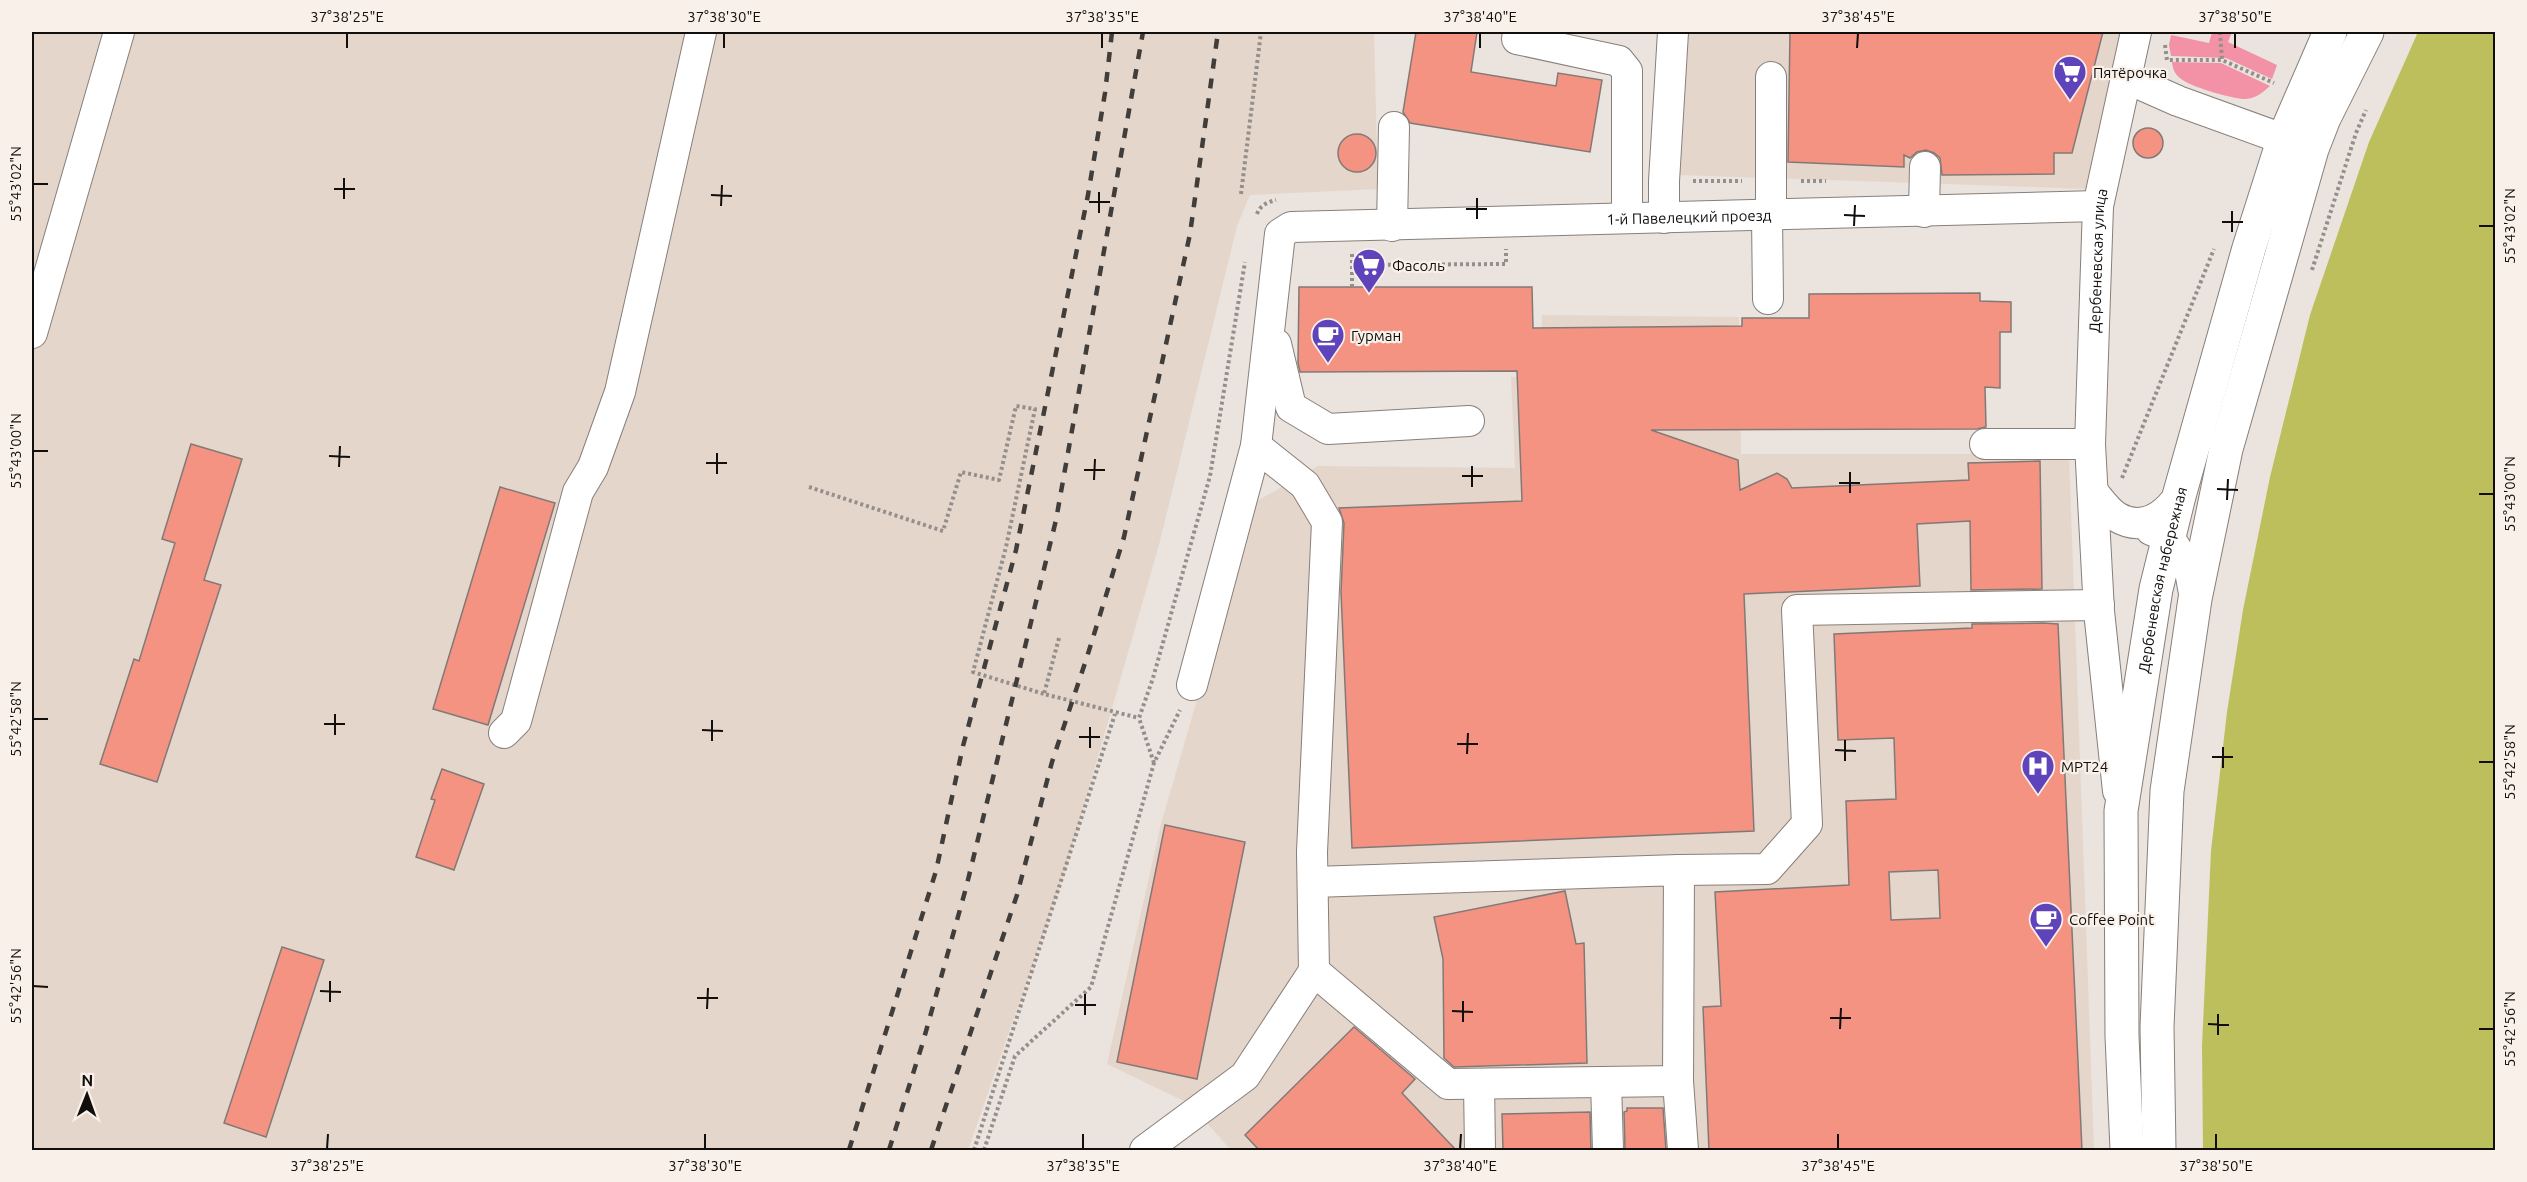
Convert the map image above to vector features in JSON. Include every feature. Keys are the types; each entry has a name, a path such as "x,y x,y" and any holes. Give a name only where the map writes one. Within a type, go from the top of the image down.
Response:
{"main road":[{"name":"Дербеневская набережная","path":"2159,1150 2157,1027 2167,791 2195,599 2226,449 2298,143 2330,32"},
{"name":"Дербеневская набережная","path":"2127,1150 2122,1036 2121,811 2156,589 2178,496 2219,347 2298,143 2324,118 2367,32"}],"street":[{"path":"32,333 119,32"},
{"path":"504,733 516,721 578,492 593,467 620,392 701,32"},
{"path":"1518,32 1517,39 1619,61 1627,71 1628,218"},
{"path":"1665,218 1664,181 1673,32"},
{"name":"Дербеневская улица","path":"2121,811 2099,605 2097,558 2107,488 2091,444 2098,206 2136,32"},
{"path":"1767,299 1771,181 1771,77"},
{"path":"2126,78 2178,101 2298,143"},
{"path":"1392,226 1394,127"},
{"path":"1924,212 1925,166"},
{"name":"1-й Павелецкий проезд","path":"1271,322 1280,234 1291,227 2098,206"},
{"path":"1271,322 1291,407 1328,429 1469,421"},
{"path":"1192,685 1256,446 1271,322"},
{"path":"1985,444 2091,444"},
{"path":"1145,1150 1245,1076 1314,971 1312,852 1327,522 1305,485 1256,446"},
{"path":"2107,488 2116,517 2169,537 2190,571 2195,599"},
{"path":"2133,523 2150,521 2168,511 2178,496"},
{"path":"2097,558 2118,543 2144,537 2169,537"},
{"path":"1314,882 1767,869 1807,824 1797,610 2099,605"},
{"path":"1679,870 1678,1081 1683,1150"},
{"path":"1314,971 1448,1084 1678,1081"},
{"path":"1606,1082 1608,1150"},
{"path":"1479,1084 1480,1150"}],"path":[{"path":"1241,194 1261,32"},
{"path":"2220,32 2222,60"},
{"path":"2167,60 2222,60 2277,85"},
{"path":"2311,276 2356,133 2368,104"},
{"path":"1664,181 1830,181"},
{"path":"2107,488 2215,245"},
{"path":"809,487 943,531 961,472 999,480 1016,406 1035,409 1006,548 973,672 1115,714 1139,718 1154,763"},
{"path":"1044,694 1059,638"},
{"path":"984,1150 1015,1056 1091,987 1154,763 1192,685"},
{"path":"974,1150 1115,714"}],"shaded area":[{"path":"32,32 1374,32 1378,189 1250,195 1237,226 1159,545 1065,871 968,1150 32,1150"},
{"path":"1684,32 2123,32 2091,189 1679,175"},
{"path":"2212,32 2232,32 2228,42 2277,65 2272,79 2226,58 2171,56 2169,45 2171,35 2209,43"},
{"path":"2418,32 2495,32 2495,1150 2203,1150 2202,1046 2211,851 2227,712 2243,610 2270,477 2310,315 2369,142"},
{"path":"2172,62 2221,63 2270,86 2252,98 2230,97 2201,88 2180,78 2173,69"},
{"path":"1542,315 1739,317 1741,454 2069,454 2094,1150 1231,1150 1190,1104 1107,1064 1161,824 1254,503 1318,466 1515,468 1511,377 1540,375"}],"building":[{"path":"1416,32 1477,32 1471,72 1556,86 1558,73 1602,80 1590,152 1410,123 1403,112"},
{"path":"1790,32 2103,32 2072,153 2054,153 2054,174 1942,175 1940,158 1926,150 1917,152 1910,158 1904,155 1904,167 1788,162"},
{"path":"2148,128 2158,133 2163,143 2158,153 2148,158 2138,153 2133,143 2138,133"},
{"path":"1357,134 1370,140 1376,153 1370,166 1357,172 1344,166 1338,153 1344,140"},
{"path":"1299,287 1532,287 1533,328 1742,326 1742,318 1809,318 1809,294 1980,293 1980,301 2011,302 2011,332 2000,332 2000,388 1985,387 1986,427 1977,429 1651,430 1738,460 1740,490 1777,473 1787,479 1792,488 1969,480 1968,463 2040,461 2042,589 1971,590 1970,521 1917,524 1920,586 1744,594 1754,831 1352,848 1341,592 1344,523 1339,508 1522,501 1517,371 1300,372 1298,363"},
{"path":"191,444 242,459 204,580 221,585 157,782 100,764 134,659 139,661 175,543 162,539"},
{"path":"500,487 555,503 488,725 433,709"},
{"path":"1972,624 2058,624 2082,1150 1709,1150 1703,1007 1721,1006 1715,892 1849,885 1846,801 1896,799 1894,738 1838,740 1834,634 1972,628","holes":["1938,870 1940,918 1891,920 1889,872"]},
{"path":"442,769 484,784 454,870 416,857 435,800 431,799"},
{"path":"1165,825 1245,842 1197,1079 1117,1062"},
{"path":"1565,891 1576,944 1584,943 1587,1063 1454,1067 1444,1058 1443,959 1434,917"},
{"path":"282,947 324,960 266,1137 224,1123"},
{"path":"1354,1027 1415,1079 1402,1093 1456,1150 1259,1150 1245,1135"},
{"path":"1627,1108 1663,1108 1666,1150 1625,1150 1624,1112"},
{"path":"1590,1112 1591,1150 1503,1150 1502,1114"}],"railway":[{"path":"849,1150 936,871 963,746 1016,550 1088,195 1105,93 1112,32"},
{"path":"889,1150 923,1042 966,888 1056,520 1143,32"},
{"path":"931,1150 1017,895 1052,762 1124,537 1190,234 1218,32"}],"place":[{"name":"Пятёрочка","path":"2070,101"},
{"name":"Фасоль","path":"1369,294"},
{"name":"Гурман","path":"1328,364"},
{"name":"МРТ24","path":"2038,795"},
{"name":"Coffee Point","path":"2046,948"}]}
